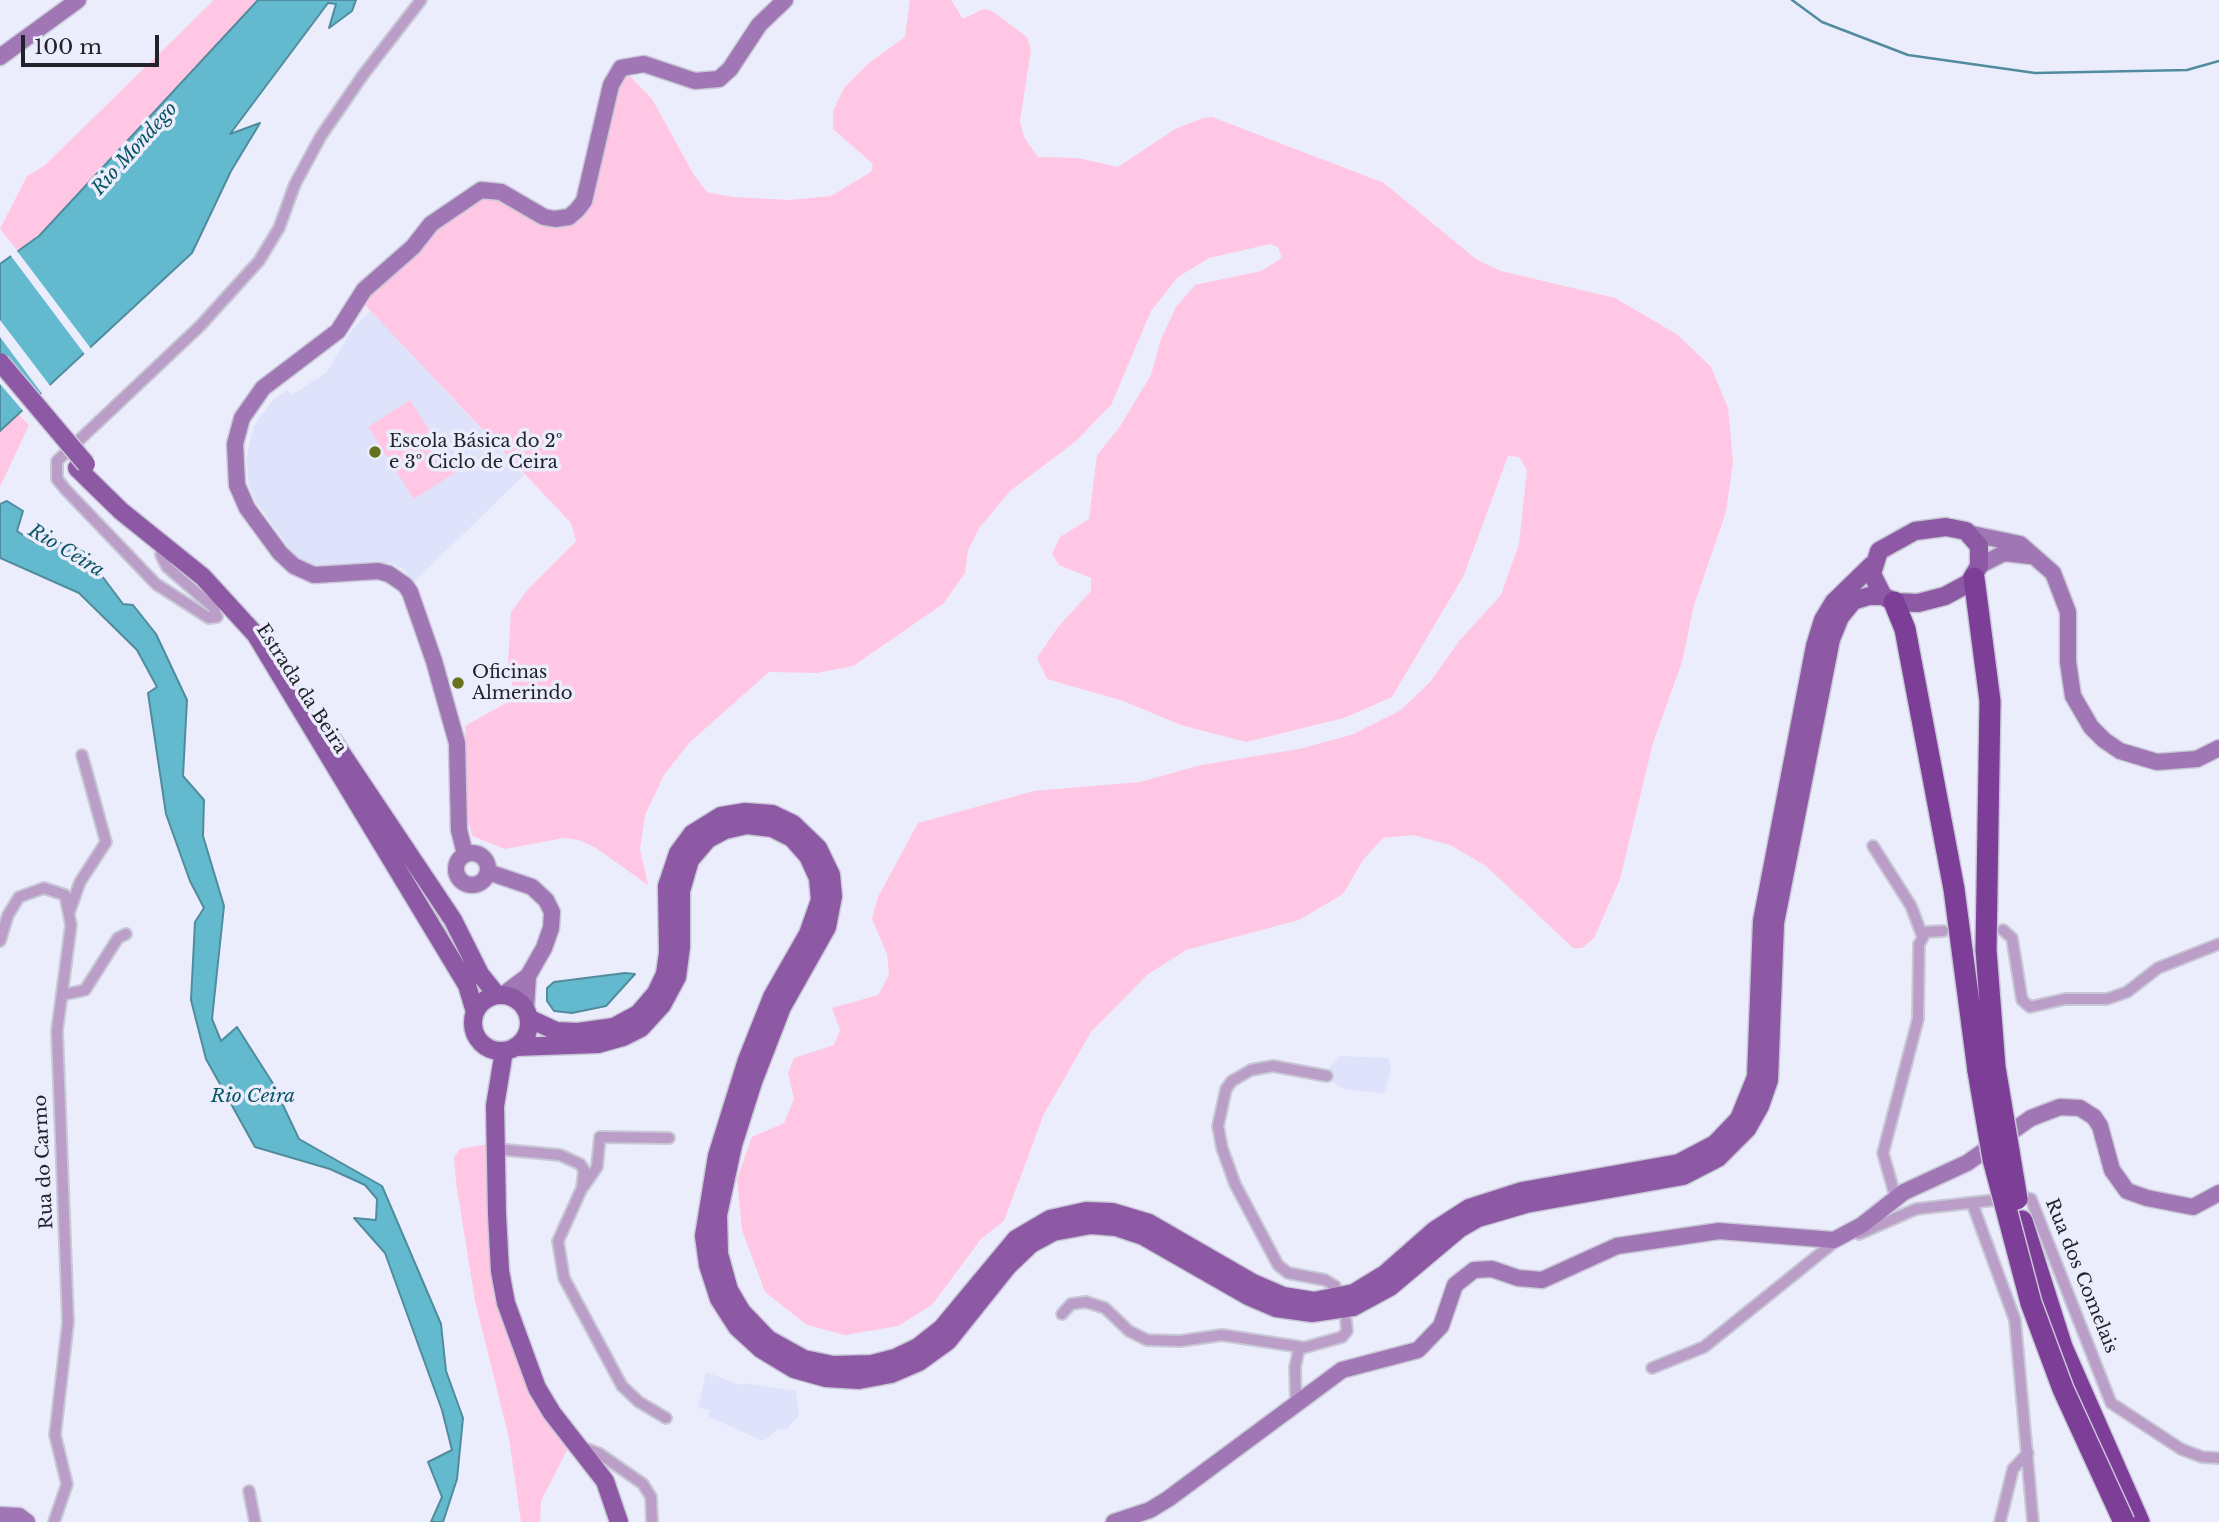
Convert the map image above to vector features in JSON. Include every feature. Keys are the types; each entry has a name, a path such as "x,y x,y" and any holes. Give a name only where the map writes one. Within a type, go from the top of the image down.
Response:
{"highway":[{"path":"1976,572 1990,712 1986,950 1987,1069 1993,1159 2031,1303 2063,1389 2124,1522"},
{"path":"1897,600 1905,629 1954,889 1963,953 1987,1069 2040,1286 2076,1382 2139,1522"}],"main road":[{"name":"Estrada da Beira","path":"0,362 81,466 211,572 254,617 282,654 332,738 453,920 468,970 475,1012"},
{"name":"Estrada da Beira","path":"0,375 121,512 203,577 256,635 380,840 468,970 500,994"},
{"path":"480,1042 491,1049 598,1044 623,1038 641,1028 662,1006 677,977 681,947 681,891 690,860 708,839 725,830 747,825 772,828 792,838 808,856 818,878 820,900 808,934 772,997 747,1059 717,1156 704,1236 708,1265 719,1298 737,1327 761,1349 794,1369 826,1378 859,1380 891,1374 919,1362 940,1348 965,1322 1007,1266 1031,1244 1065,1228 1091,1224 1116,1227 1143,1236 1248,1296 1276,1308 1312,1313 1353,1307 1380,1295 1459,1229 1478,1218 1526,1204 1683,1176 1718,1158 1748,1129 1769,1080 1775,923 1831,639 1840,617 1853,601 1869,596 1897,600 1955,592 1976,572 1979,546 1972,534 1956,528 1935,527 1894,540 1879,551 1872,565 1833,602 1823,620 1815,646 1763,913 1756,1077 1739,1119 1716,1144 1679,1163 1522,1191 1469,1208 1435,1230 1385,1274 1354,1293 1314,1301 1283,1296 1254,1283 1149,1223 1112,1212 1086,1212 1050,1219 1016,1239 942,1328 918,1347 895,1358 872,1364 833,1365 804,1359 768,1339 742,1312 729,1290 719,1254 718,1215 733,1145 756,1073 782,1007 827,928 833,896 831,875 818,848 793,824 772,814 745,812 721,816 692,834 678,853 667,886 668,953 665,974 656,993 638,1014 614,1027 578,1032 556,1031 528,1014 520,1001 500,994 480,1004 475,1012 473,1028 480,1042 495,1107 499,1260 506,1303 537,1388 551,1413 605,1481 619,1522"},
{"path":"1872,565 1873,580 1897,600"},
{"path":"495,1107 510,1049 527,1035 528,1014"}],"street":[{"path":"0,57 78,0"},
{"path":"162,544 161,555 167,567 213,607 217,617 209,618 156,584 57,479 57,461 200,326 259,261 279,228 295,184 321,136 363,75 421,0"},
{"path":"465,854 459,830 457,743 434,661 410,592 389,573 378,571 314,575 294,566 280,553 247,508 237,485 235,444 242,418 263,388 338,331 364,290 405,255 431,224 481,190 501,192 544,217 569,217 577,210 584,201 611,85 621,68 644,64 695,81 719,79 730,69 759,25 785,0"},
{"path":"1972,534 2021,544 2053,573 2064,596 2073,696 2091,727 2120,751 2157,762 2197,759 2219,748"},
{"path":"1976,572 2004,553 2036,557"},
{"name":"Rua do Carmo","path":"54,1522 67,1484 55,1435 68,1322 57,1031 71,925 70,910 80,882 106,842 82,755"},
{"path":"1872,846 1910,906 1922,934 1918,953 1918,1019 1883,1153 1896,1199"},
{"path":"465,854 482,855 488,864 485,880 477,885 463,883 457,875 456,866 465,854"},
{"path":"488,872 531,887 549,906 552,920 550,936 528,976 500,994"},
{"path":"0,941 8,915 19,897 44,888 65,895 70,910"},
{"path":"1922,934 1943,930"},
{"path":"2003,930 2012,938 2022,1000 2028,1007 2065,999 2108,999 2127,992 2158,968 2219,944"},
{"path":"62,995 85,990 118,938 126,934"},
{"path":"528,976 528,1014"},
{"path":"1327,1076 1273,1066 1251,1070 1232,1081 1226,1089 1218,1126 1222,1149 1235,1184 1278,1265 1288,1273 1325,1280 1335,1286"},
{"path":"1652,1368 1704,1347 1834,1240 1862,1225 1920,1183 1976,1158 2031,1118 2070,1106 2087,1112 2100,1126 2112,1171 2127,1191 2193,1207 2219,1194"},
{"path":"666,1418 639,1402 622,1386 564,1278 559,1233 582,1188 597,1167 600,1137 669,1139"},
{"path":"496,1149 545,1153 573,1159 584,1171 582,1188"},
{"name":"Rua dos Comelais","path":"1834,1240 1855,1236 1916,1209 2022,1197 2034,1201 2070,1306 2095,1356 2111,1403 2181,1449 2202,1457 2219,1458"},
{"path":"1972,1203 2015,1320 2017,1364 2025,1407 2033,1522"},
{"path":"1114,1522 1135,1519 1168,1499 1342,1370 1398,1357 1426,1344 1441,1326 1455,1285 1466,1273 1483,1269 1518,1278 1550,1278 1617,1246 1719,1231 1834,1240"},
{"path":"1062,1314 1071,1304 1086,1302 1105,1308 1129,1331 1147,1340 1181,1341 1222,1335 1301,1347 1342,1337 1347,1331 1346,1321"},
{"path":"1296,1403 1295,1363 1301,1347"},
{"path":"578,1445 600,1454 643,1484 651,1497 652,1522"},
{"path":"2000,1522 2013,1469 2028,1453"},
{"path":"249,1491 255,1522"},
{"path":"0,1515 19,1516 27,1522"}],"shaded area":[{"path":"214,0 258,0 39,236 17,250 0,229 27,176 44,166"},
{"path":"910,0 951,0 963,19 983,9 992,11 1027,37 1031,50 1020,121 1024,137 1038,157 1078,158 1118,167 1175,129 1212,117 1384,183 1477,260 1501,271 1615,298 1678,335 1711,367 1728,408 1733,462 1726,512 1694,605 1682,662 1653,743 1620,879 1594,938 1582,948 1573,948 1486,866 1450,845 1413,835 1383,838 1363,860 1343,894 1299,920 1186,950 1147,975 1091,1032 1044,1114 1004,1221 981,1239 932,1305 898,1326 845,1335 807,1325 765,1292 742,1230 737,1179 752,1137 784,1123 794,1099 788,1073 794,1058 834,1045 840,1030 832,1008 878,995 889,975 887,954 872,919 878,897 918,823 1034,791 1140,782 1201,765 1299,749 1351,735 1401,710 1430,682 1460,640 1501,595 1519,544 1527,470 1519,457 1508,456 1464,575 1392,697 1344,718 1246,742 1181,725 1123,701 1047,679 1037,658 1058,627 1091,591 1091,578 1059,565 1052,554 1060,537 1089,519 1097,455 1119,428 1151,375 1161,339 1176,307 1195,285 1261,271 1282,258 1278,247 1270,244 1209,258 1178,277 1151,311 1111,405 1076,441 1010,491 980,527 968,550 965,573 943,604 853,666 817,673 769,672 689,743 664,775 645,815 640,849 648,885 596,848 579,840 564,838 505,849 472,836 467,814 465,726 515,698 508,663 511,612 529,588 576,541 571,523 364,304 434,228 487,194 546,225 569,225 587,211 614,88 625,71 652,99 694,175 707,192 733,197 789,200 831,196 871,172 873,164 833,129 833,111 844,88 869,63 905,37"},
{"name":"Escola Básica do 2º e 3º Ciclo de Ceira","path":"371,310 524,475 414,582 404,570 391,563 323,568 308,564 291,554 254,499 249,484 246,459 254,425 273,400 288,390 292,395 327,372 351,331"},
{"path":"0,395 29,425 0,487"},
{"path":"410,400 456,472 414,499 368,427"},
{"path":"1340,1056 1388,1058 1391,1070 1384,1094 1344,1089 1326,1079 1330,1066"},
{"path":"488,1144 488,1231 497,1302 517,1362 567,1450 541,1501 540,1522 521,1522 509,1438 475,1301 456,1182 454,1157 460,1149"},
{"path":"706,1372 740,1385 744,1383 796,1391 799,1415 788,1428 777,1430 763,1441 709,1417 710,1410 698,1408"}],"water":[{"name":"Rio Mondego","path":"258,0 356,0 352,11 329,28 336,4 328,3 230,134 260,123 231,171 192,253 0,431 0,264 39,236"},
{"name":"Rio Ceira","path":"7,501 23,511 17,531 34,542 50,539 84,552 123,604 133,605 156,634 187,700 183,776 204,800 203,836 224,906 212,1019 221,1041 237,1027 272,1082 299,1139 382,1186 441,1324 446,1371 463,1418 457,1479 443,1522 431,1522 442,1497 428,1462 452,1450 442,1410 385,1253 354,1218 376,1220 377,1199 365,1185 330,1169 255,1147 206,1059 191,1000 195,922 204,908 190,881 166,814 148,693 157,687 137,650 79,593 0,558 0,504"},
{"path":"635,974 606,1006 572,1013 554,1011 547,1001 547,988 554,982"}],"pier":[{"path":"14,247 92,350 86,356 8,252"},
{"path":"0,320 51,387 43,395 0,337"},
{"path":"0,354 38,400 24,412 0,384"}],"waterway":[{"path":"1792,0 1822,22 1908,55 2035,73 2187,70 2219,61"}],"place":[{"name":"Escola Básica do 2º e 3º Ciclo de Ceira","path":"375,452"},
{"name":"Oficinas Almerindo","path":"458,683"}]}
